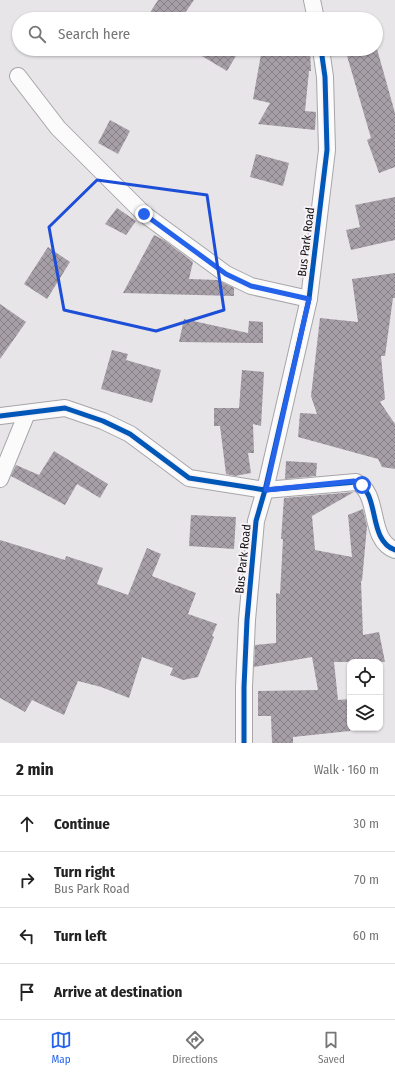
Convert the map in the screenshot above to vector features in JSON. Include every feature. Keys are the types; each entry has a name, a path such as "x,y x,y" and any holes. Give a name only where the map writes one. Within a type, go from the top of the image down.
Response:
{"street":[{"path":"312,0 315,12"},
{"name":"Bus Park Road","path":"244,743 244,687 247,620 256,521 266,490 309,299 327,150 325,77 322,56"},
{"path":"18,76 58,128 144,214 226,274 251,286 309,299"},
{"path":"0,416 65,408 103,421 130,434 189,478 266,490 354,481 359,483 369,496 381,539 386,545 395,550"},
{"path":"0,479 27,413"}],"highlighted area":[{"path":"97,180 207,195 224,310 156,331 64,310 49,227"}],"building":[{"path":"158,0 194,0 186,12 150,12"},
{"path":"202,56 236,56 227,71"},
{"path":"261,56 310,56 311,71 309,71 305,111 316,112 315,130 258,124 270,103 253,99"},
{"path":"347,56 379,56 395,113 395,167 379,173 367,140 371,138"},
{"path":"110,120 130,131 118,154 98,143"},
{"path":"256,154 289,163 283,186 250,177"},
{"path":"395,197 395,240 351,250 346,230 360,227 355,205"},
{"path":"117,208 136,221 126,235 105,224"},
{"path":"154,235 164,240 193,262 189,279 218,280 234,288 234,296 123,293"},
{"path":"48,247 70,262 47,299 24,284"},
{"path":"395,273 395,298 393,298 385,356 381,356 385,399 380,402 395,424 395,469 382,467 378,459 298,437 300,413 317,414 311,396 320,318 358,322 352,279"},
{"path":"0,304 26,322 0,359"},
{"path":"184,319 248,333 249,321 263,322 263,343 179,342"},
{"path":"112,350 128,354 126,360 161,370 152,403 101,389"},
{"path":"242,370 264,372 261,426 253,424 254,453 248,453 251,473 235,476 226,474 220,426 214,426 214,408 239,408"},
{"path":"54,451 108,484 100,498 77,484 65,505 11,476 16,465 39,475"},
{"path":"286,461 317,463 316,476 285,479"},
{"path":"354,492 312,516 315,550 352,557 348,515 363,509 367,526 361,581 363,635 379,632 385,662 383,662 383,659 347,659 347,662 334,662 338,700 347,699 347,731 350,731 293,737 293,743 272,743 271,716 258,716 258,691 318,690 312,657 254,667 255,645 276,643 276,593 280,594 283,539 281,539 284,498"},
{"path":"191,515 236,517 234,549 189,546"},
{"path":"0,540 65,560 66,556 103,568 97,584 128,595 147,548 161,554 152,576 196,593 188,614 217,624 212,636 214,637 198,677 183,680 170,675 173,668 142,657 129,698 101,687 78,681 64,715 32,700 25,712 0,698"}],"cycle path":[{"path":"244,743 244,687 247,620 256,521 265,490 309,299 327,150 325,77 322,56"},
{"path":"0,416 65,408 103,421 130,434 189,478 265,490 356,482 364,488 369,496 381,537 386,545 395,550"}],"route":[{"path":"144,214 226,274 251,286 309,299 266,490 354,481 362,485"}]}
